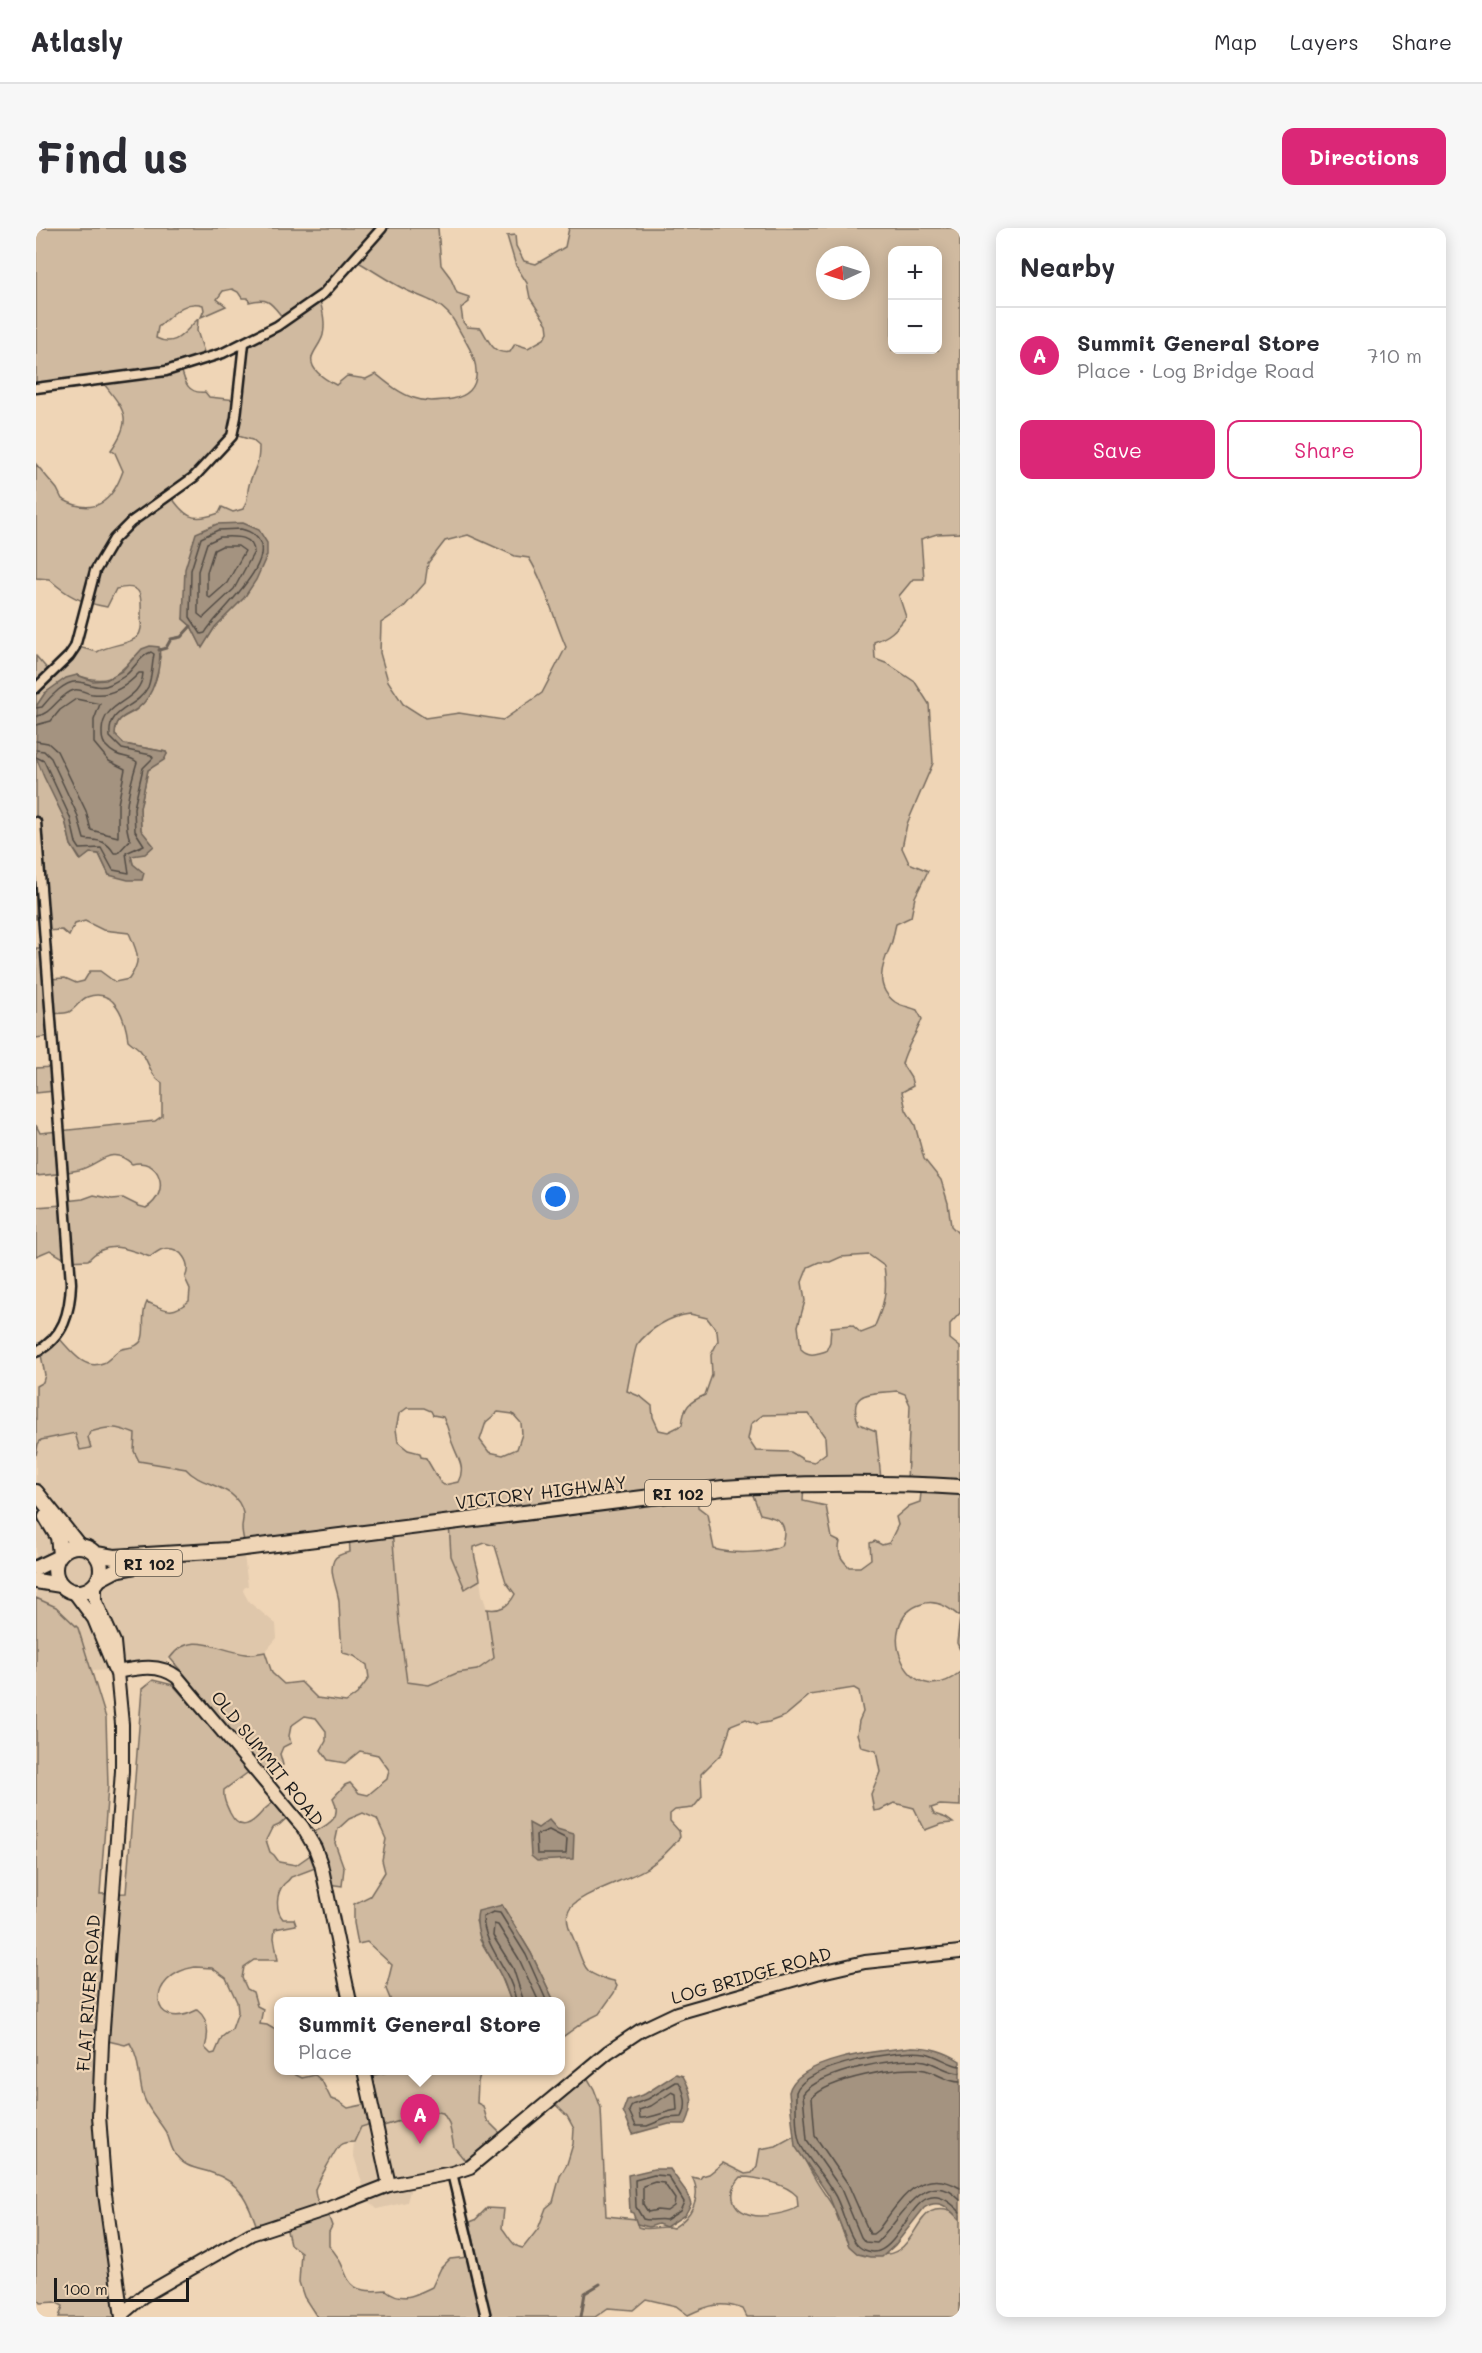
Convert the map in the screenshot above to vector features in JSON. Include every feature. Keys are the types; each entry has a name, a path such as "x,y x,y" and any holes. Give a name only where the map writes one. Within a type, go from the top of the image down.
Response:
{"main road":[{"name":"VICTORY HIGHWAY","path":"96,1554 114,1557 200,1553 723,1488 861,1482 960,1486"},
{"path":"36,1492 79,1546"},
{"path":"36,1500 58,1537 58,1556 54,1572 61,1585"},
{"path":"36,1568 69,1547 79,1546 88,1548 96,1554 101,1570 97,1582 89,1589 74,1592 61,1585 36,1581"},
{"name":"VICTORY HIGHWAY","path":"97,1582 116,1570 200,1553"}],"street":[{"path":"36,388 166,371 223,353 286,320 323,294 382,228"},
{"path":"36,688 69,656 75,647 95,571 114,539 131,522 174,489 194,477 232,436 244,343"},
{"path":"36,822 71,1283 68,1313 60,1333 36,1352"},
{"name":"FLAT RIVER ROAD","path":"97,1582 95,1600 114,1642 121,1703 122,1771 102,2042 99,2116 105,2194 121,2316"},
{"name":"FLAT RIVER ROAD","path":"74,1592 86,1606 101,1631 116,1672"},
{"name":"OLD SUMMIT ROAD","path":"116,1672 134,1668 159,1668 181,1680 302,1826 321,1864 349,1997"},
{"name":"LOG BRIDGE ROAD","path":"389,2185 452,2173 470,2167 625,2040 677,2013 817,1973 865,1962 960,1952"},
{"path":"121,2316 143,2296 251,2234 330,2208 389,2185 365,2075"},
{"path":"452,2173 486,2317"}],"shaded area":[{"path":"42,228 438,228 441,265 450,277 457,293 469,297 469,302 461,308 463,322 467,327 481,328 495,349 510,352 515,344 528,348 544,339 548,332 547,324 530,298 527,283 516,266 507,236 515,235 516,246 524,261 536,264 565,247 569,228 960,228 960,533 937,534 921,539 924,579 913,579 899,596 906,617 899,626 884,638 874,642 875,659 888,664 915,682 929,704 933,763 907,824 902,848 909,863 928,871 915,897 911,917 896,924 884,961 882,983 888,996 897,1003 917,1010 922,1019 902,1064 913,1086 902,1092 906,1110 915,1125 924,1159 941,1180 948,1203 951,1226 960,1235 960,1313 950,1324 950,1339 960,1347 960,1617 942,1605 922,1604 907,1613 899,1627 898,1644 902,1661 911,1674 925,1682 941,1683 960,1672 960,1806 940,1805 931,1808 934,1814 953,1823 941,1824 925,1830 914,1808 894,1803 874,1811 871,1794 880,1772 876,1751 861,1747 857,1734 863,1712 859,1691 854,1688 810,1695 785,1716 757,1724 746,1719 731,1725 722,1753 701,1774 702,1797 693,1808 675,1810 670,1814 670,1821 679,1831 680,1837 673,1846 647,1868 591,1894 572,1906 567,1916 568,1925 586,1967 598,1977 614,1981 617,1986 599,2014 565,2035 565,1997 552,1997 531,1953 502,1905 476,1921 480,1940 500,1973 509,1997 389,1997 386,1989 392,1965 367,1942 358,1944 354,1923 354,1904 370,1896 385,1872 382,1860 386,1839 377,1819 363,1813 349,1819 338,1829 335,1843 344,1868 342,1886 328,1884 323,1865 291,1877 279,1892 278,1906 283,1919 294,1919 296,1925 275,1929 274,1938 278,1960 254,1960 244,1967 242,1978 247,1989 253,1992 257,2006 263,2009 260,2024 274,2029 274,2075 296,2075 302,2078 315,2075 322,2081 331,2099 348,2108 372,2103 370,2076 480,2075 477,2103 483,2106 487,2120 504,2137 467,2163 454,2147 449,2123 443,2113 432,2111 380,2127 377,2122 361,2127 354,2142 340,2145 315,2190 320,2209 326,2209 332,2226 329,2232 329,2246 337,2255 348,2279 360,2289 386,2290 404,2297 432,2287 441,2268 450,2259 477,2256 470,2222 487,2208 504,2209 502,2228 513,2243 523,2248 538,2229 546,2208 553,2202 560,2176 567,2164 573,2144 574,2129 567,2116 551,2100 584,2072 601,2108 606,2216 636,2219 638,2227 642,2228 673,2228 690,2212 696,2199 692,2177 700,2179 723,2163 745,2174 752,2173 757,2166 760,2149 776,2146 794,2136 811,2172 836,2212 846,2239 856,2250 887,2254 900,2249 931,2212 943,2209 960,2215 960,2317 747,2317 743,2309 721,2305 688,2315 676,2306 646,2299 633,2310 608,2308 595,2317 317,2317 304,2297 299,2282 301,2252 290,2244 285,2222 258,2230 247,2202 237,2188 222,2177 183,2163 145,2101 136,2056 130,2043 125,2045 108,2041 103,2107 119,2317 59,2317 63,2306 55,2302 40,2303 36,2295 36,1598 56,1607 78,1628 106,1718 108,1786 100,1894 126,1893 142,1689 153,1680 173,1685 250,1771 224,1790 225,1802 238,1823 242,1825 250,1823 278,1799 291,1814 272,1828 266,1840 270,1852 279,1862 296,1865 316,1851 309,1835 327,1825 334,1817 336,1806 333,1798 345,1785 350,1783 359,1793 368,1795 387,1779 389,1770 378,1755 360,1751 345,1763 328,1760 321,1750 326,1741 326,1731 316,1718 305,1716 291,1726 289,1736 291,1743 283,1747 280,1754 283,1765 268,1775 170,1658 178,1649 196,1643 246,1654 265,1652 272,1673 284,1684 301,1682 317,1698 346,1702 357,1694 369,1678 367,1665 354,1656 343,1653 342,1647 339,1602 332,1565 335,1558 350,1552 349,1534 245,1546 242,1530 243,1513 233,1496 201,1480 186,1469 139,1461 134,1451 135,1434 122,1429 108,1428 90,1432 88,1437 91,1448 80,1450 75,1433 41,1440 36,1455 36,1386 43,1382 45,1375 40,1350 57,1336 83,1361 96,1365 103,1363 119,1350 133,1347 140,1342 147,1302 168,1310 178,1309 189,1301 190,1289 185,1278 186,1261 175,1250 161,1250 150,1257 125,1248 110,1247 95,1253 88,1260 68,1261 50,1250 36,1256 36,1207 63,1205 65,1201 94,1195 112,1199 123,1198 146,1208 159,1193 160,1185 156,1171 150,1166 142,1163 132,1164 117,1156 105,1158 79,1170 36,1176 36,1125 40,1133 155,1121 162,1116 162,1083 155,1076 140,1050 128,1040 117,1006 105,996 87,997 69,1012 50,1014 50,1036 36,1038 36,948 43,948 49,979 65,978 76,983 84,981 90,971 100,971 115,982 129,979 136,967 137,956 129,933 103,930 85,921 75,924 69,936 62,930 44,931 42,919 36,919 36,757 65,820 71,845 80,860 90,853 99,854 109,875 133,864 131,856 141,830 140,808 148,770 167,754 124,744 115,735 118,722 137,709 153,687 160,657 133,658 120,671 102,680 77,675 45,693 36,707 36,656 50,672 75,646 97,652 134,639 139,635 141,629 140,595 131,587 116,589 107,607 75,598 49,579 36,578 36,464 57,489 62,499 83,507 100,503 107,498 119,482 123,471 115,453 111,450 123,429 123,414 120,406 101,380 36,388 36,232","holes":["353,259 410,292 433,302 448,313 465,340 474,360 476,379 467,393 446,400 430,401 404,394 376,374 366,379 347,376 336,385 319,374 312,362 313,354 321,341 324,330 319,296","232,289 242,298 248,298 249,302 261,300 269,302 283,318 243,348 236,400 209,397 205,392 191,389 186,383 181,368 206,358 197,331 198,319 174,340 163,341 156,338 158,327 184,306 203,305 204,310 201,317 226,306 217,299 223,291","231,434 252,440 259,446 257,463 243,509 233,512 222,507 219,513 195,517 185,513 175,502 169,494 205,465","468,535 515,556 529,558 545,591 566,647 542,693 503,720 459,713 425,718 403,704 388,681 380,653 381,623 403,608 425,583 428,563 445,541","244,597 215,627 202,647 191,626 183,619 185,612","869,1255 884,1266 883,1305 874,1328 861,1333 852,1325 831,1327 830,1342 826,1351 816,1354 804,1352 801,1349 798,1326 805,1301 802,1282 808,1267 841,1257","690,1314 707,1318 717,1331 718,1341 711,1355 712,1375 705,1395 688,1406 682,1425 668,1432 659,1430 653,1417 652,1406 641,1397 627,1391 633,1359 637,1345 660,1324","897,1391 905,1394 910,1405 907,1483 922,1484 920,1502 909,1506 896,1517 898,1525 889,1543 882,1545 875,1541 870,1543 871,1559 860,1567 849,1567 840,1556 840,1542 832,1538 826,1506 803,1501 804,1482 881,1479 876,1431 859,1424 856,1404 859,1399 872,1394","407,1408 424,1408 431,1411 433,1415 443,1417 460,1463 461,1472 458,1482 444,1485 426,1458 421,1457 420,1453 408,1450 398,1442 396,1429 399,1414","498,1412 513,1414 521,1423 522,1434 517,1449 503,1455 489,1452 480,1440 486,1422","809,1414 825,1437 826,1453 814,1462 804,1460 791,1452 756,1451 748,1439 751,1424 763,1415","750,1487 760,1514 781,1523 784,1532 781,1546 766,1551 748,1552 714,1549 707,1514 698,1507 697,1492","449,1522 451,1556 465,1589 480,1580 474,1547 485,1543 495,1546 506,1582 515,1594 504,1607 487,1609 494,1658 477,1670 457,1673 429,1685 407,1682 399,1622 392,1528","195,1967 212,1968 226,1978 237,2002 238,2012 232,2029 222,2037 215,2053 211,2054 205,2048 206,2022 197,2010 181,2015 169,2015 162,2009 159,2000 161,1990 167,1980 178,1972","741,2177 771,2182 786,2188 797,2196 798,2207 782,2213 752,2215 745,2213 736,2205 733,2200 734,2189"]},
{"path":"52,1067 54,1091 36,1093 36,1068"},
{"path":"111,1426 135,1434 134,1451 143,1462 156,1462 186,1469 194,1478 219,1486 236,1499 243,1514 242,1527 245,1546 243,1548 248,1586 243,1591 249,1602 276,1624 277,1638 265,1652 249,1655 177,1648 170,1658 156,1668 92,1671 78,1628 36,1598 36,1455 38,1444 41,1440 76,1433 91,1448 88,1437 90,1432"},
{"path":"449,1521 451,1556 465,1589 480,1580 494,1658 477,1671 457,1673 429,1685 407,1682 399,1622 392,1527"},
{"path":"960,1617 960,1650 957,1643"},
{"path":"432,2111 443,2113 449,2123 454,2147 467,2163 413,2180 407,2202 377,2209 367,2199 353,2153 354,2142 361,2127 377,2123 380,2126"}],"water":[{"path":"243,523 259,530 267,543 267,555 256,580 244,598 215,627 202,648 191,626 183,619 185,569 196,533 217,524"},
{"path":"150,646 159,647 156,680 144,703 119,720 115,735 124,744 167,754 164,760 148,770 140,808 141,830 154,846 145,854 131,856 133,864 144,873 142,880 128,880 109,875 99,854 90,853 81,860 71,845 65,820 36,757 37,705 45,693 66,678 77,675 93,681 106,680 122,671 142,649"},
{"path":"549,1820 557,1829 574,1834 573,1859 537,1861 531,1856 529,1823 538,1828"},
{"path":"502,1905 531,1953 552,1997 509,1997 480,1936 478,1911"},
{"path":"912,2047 937,2050 960,2061 960,2220 940,2204 930,2205 924,2208 895,2245 882,2257 870,2257 858,2254 849,2246 829,2196 795,2146 789,2092 795,2080 824,2064 862,2054"},
{"path":"676,2074 683,2076 691,2094 691,2111 686,2124 669,2124 633,2134 623,2111 627,2100 645,2094"},
{"path":"654,2169 670,2169 688,2194 691,2204 685,2215 666,2227 658,2224 649,2227 637,2224 633,2213 630,2212 628,2175"}],"waterway":[{"path":"159,650 166,648 171,639 181,637 191,626"},
{"path":"581,2317 585,2293 600,2284"}],"place":[{"name":"Summit General Store","path":"420,2144"}]}
